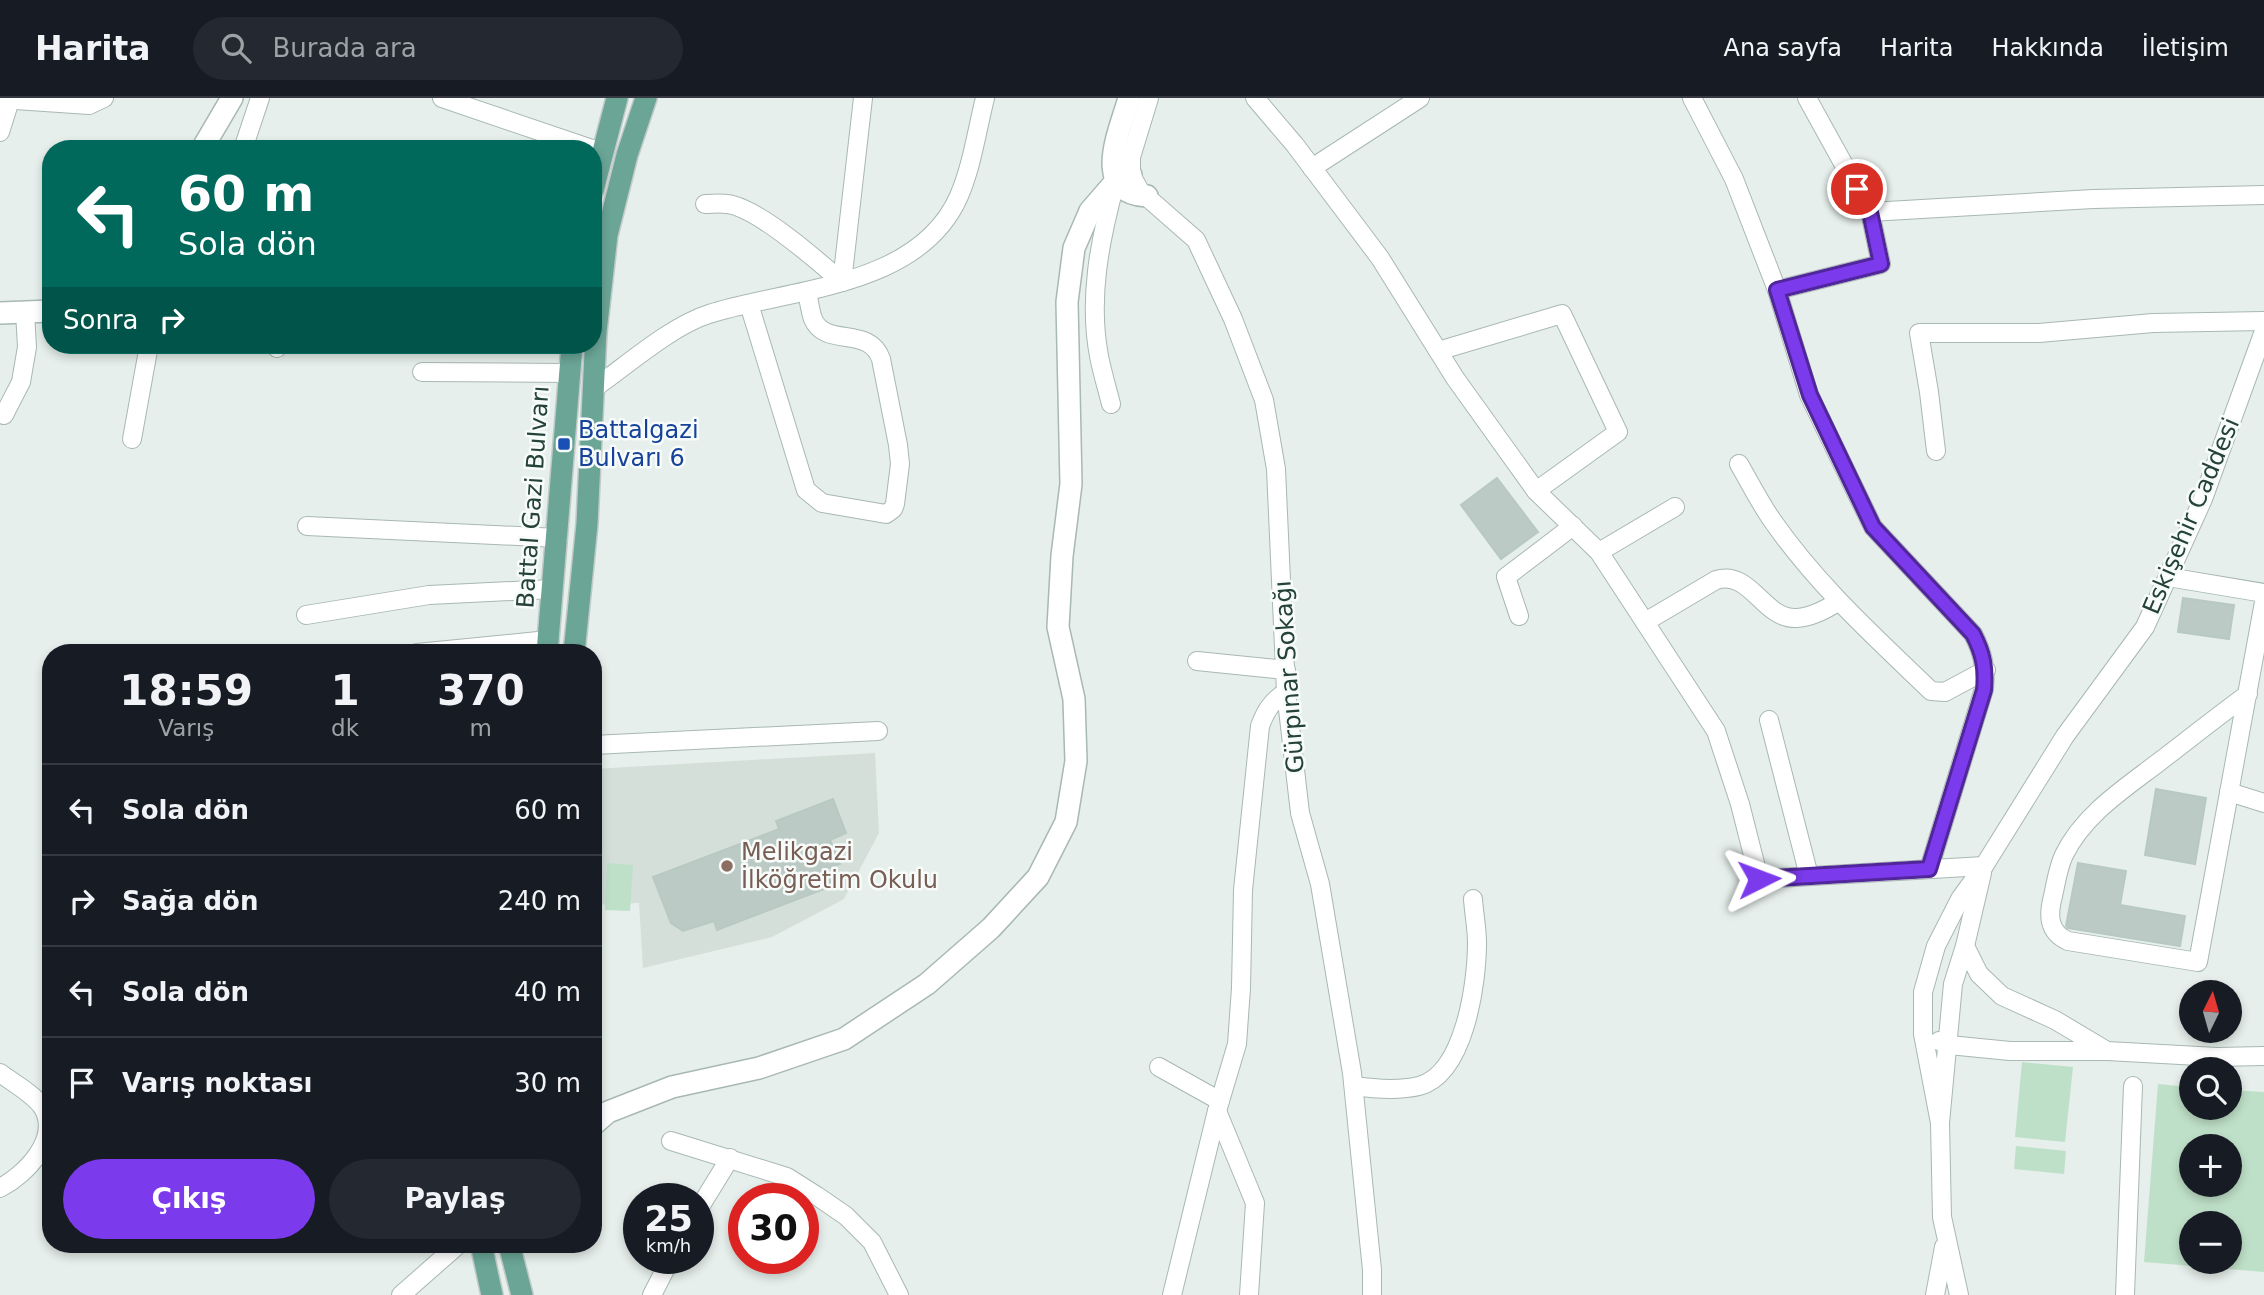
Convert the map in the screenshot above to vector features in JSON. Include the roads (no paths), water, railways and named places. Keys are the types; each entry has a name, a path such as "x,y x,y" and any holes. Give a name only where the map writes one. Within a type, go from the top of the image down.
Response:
{"main road":[{"path":"600,140 617,98"},
{"path":"602,279 607,235 627,155 646,98"},
{"name":"Battal Gazi Bulvarı","path":"547,644 571,354"},
{"path":"574,644 587,524 595,354"},
{"path":"483,1253 492,1295"},
{"path":"512,1253 522,1295"}],"street":[{"path":"0,132 5,99 89,105 104,98"},
{"path":"207,140 232,98"},
{"path":"246,140 260,98"},
{"path":"442,98 566,140"},
{"path":"842,282 863,98"},
{"path":"593,389 678,328 707,314 842,282 867,274 912,251 941,226 959,195 985,98"},
{"path":"1129,98 1111,165 1123,178 1129,193 1147,196"},
{"path":"1111,404 1098,355 1094,295 1101,237 1131,157 1149,98"},
{"path":"1255,98 1380,258 1438,351 1536,491 1599,552 1716,731 1740,804 1759,879 1984,866"},
{"path":"1312,168 1420,98"},
{"path":"1692,98 1734,179 1777,290 1810,395 1873,527 1973,634 1982,651 1986,670 1984,690 1929,869"},
{"path":"1777,290 1881,264 1870,212 1807,98"},
{"path":"602,1117 608,1112 672,1087 760,1068 844,1039 927,984 991,928 1038,877 1066,822 1076,761 1074,699 1058,627 1062,556 1071,484 1067,302 1074,248 1090,211 1123,178"},
{"path":"1870,212 2093,199 2264,195"},
{"name":"Gürpınar Sokağı","path":"1147,196 1196,240 1233,319 1264,400 1276,469 1286,692 1300,813 1320,884 1354,1086 1372,1270 1372,1295"},
{"path":"705,204 729,204 751,212 812,256 842,282"},
{"path":"749,304 807,490 822,503 886,514 895,504 900,464 881,359 869,342 833,334 818,326 813,320 807,292"},
{"path":"0,313 42,311"},
{"path":"4,415 21,382 27,347 25,312"},
{"path":"1438,351 1562,314 1618,432 1536,491"},
{"path":"1936,451 1919,333 2039,333 2153,323 2264,321"},
{"name":"Eskişehir Caddesi","path":"1940,1124 1923,1034 1923,992 1936,946 1960,899 1984,866 2065,737 2145,627 2203,499 2264,331"},
{"path":"132,439 147,354"},
{"path":"422,372 569,373"},
{"path":"1739,464 1771,520 1838,602 1936,693 1945,692 1986,670"},
{"path":"1599,552 1675,507"},
{"path":"307,526 558,538"},
{"path":"1519,616 1506,577 1573,526"},
{"path":"2168,577 2264,593"},
{"path":"1645,622 1716,580 1724,578 1741,582 1773,610 1784,616 1797,618 1818,613 1838,602"},
{"path":"306,615 429,595 553,589"},
{"path":"2248,694 2115,796 2086,823 2064,856 2057,881 2049,913 2049,921 2056,934 2068,941 2198,962 2261,636 2264,602"},
{"path":"1197,662 1286,670"},
{"path":"1172,1295 1237,1044 1243,890 1261,726 1265,712 1274,700 1286,692"},
{"path":"1769,720 1809,876"},
{"path":"602,745 878,731"},
{"path":"2229,792 2264,803"},
{"name":"Eskişehir Caddesi","path":"1959,1295 1942,1217 1940,1124 1953,984 1984,866"},
{"path":"1354,1086 1387,1090 1420,1086 1445,1068 1463,1031 1475,984 1477,942 1473,899"},
{"path":"1965,946 1979,974 2002,996 2055,1020 2108,1051"},
{"path":"1923,1034 1949,1045 2010,1051 2108,1051 2217,1058 2264,1056"},
{"path":"1159,1067 1219,1106 1255,1203 1249,1295"},
{"path":"0,1073 42,1107"},
{"path":"2125,1295 2133,1086"},
{"path":"671,1141 787,1177 846,1216 872,1242 899,1295"},
{"path":"0,1188 15,1181 32,1164 42,1143"},
{"path":"714,1184 730,1158"},
{"path":"1935,1295 1946,1236"},
{"path":"401,1295 448,1253"},
{"path":"652,1295 663,1274"}],"place":[{"name":"Battalgazi Bulvarı 6","path":"564,444"},
{"name":"Melikgazi İlköğretim Okulu","path":"727,866"}]}
